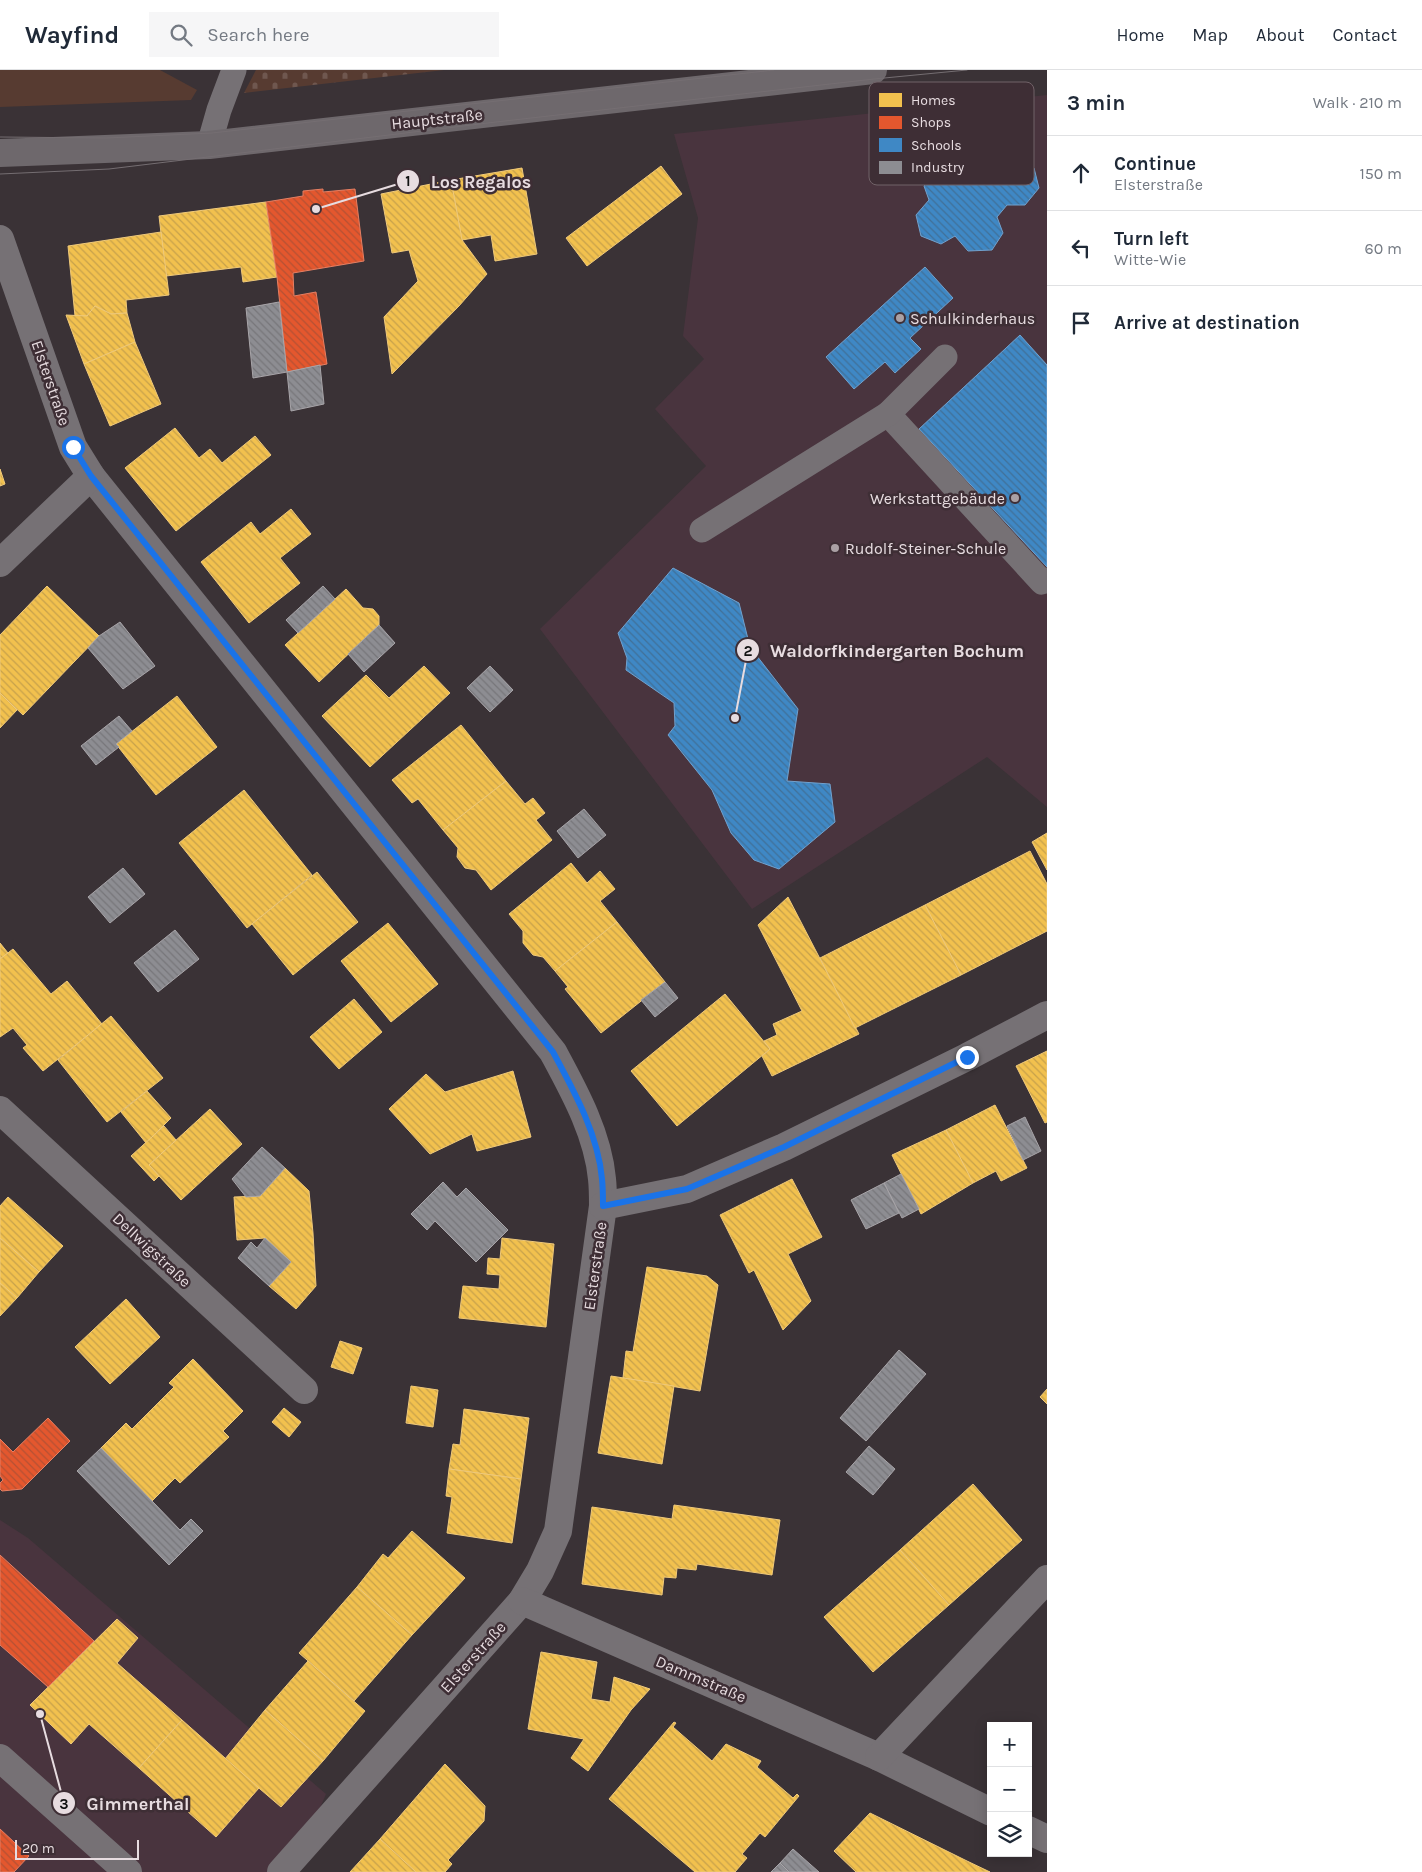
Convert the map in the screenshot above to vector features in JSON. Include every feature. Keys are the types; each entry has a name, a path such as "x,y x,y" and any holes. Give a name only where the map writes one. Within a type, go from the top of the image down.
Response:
{"main road":[{"name":"Hauptstraße","path":"0,153 209,145 873,70"}],"street":[{"name":"Elsterstraße","path":"0,238 73,447 91,476 553,1052 578,1100 594,1143 602,1177 603,1206 558,1531 540,1571 522,1601 281,1872"},
{"path":"0,563 91,476"},
{"path":"603,1206 687,1189 784,1147 967,1057 1047,1015"},
{"name":"Dellwigstraße","path":"0,1110 304,1390"},
{"path":"879,1757 1047,1579"},
{"name":"Dammstraße","path":"522,1601 879,1757 987,1810"},
{"path":"0,1758 128,1872"},
{"path":"1032,1832 1047,1840"}],"lane":[{"path":"209,145 219,110 234,70"},
{"path":"702,530 888,414 945,357"},
{"path":"888,414 1042,582 1047,580"}],"shaded area":[{"name":"Rudolf-Steiner-Schule","path":"1047,95 1047,807 987,757 752,909 540,629 706,466 655,409 704,359 683,336 698,218 674,134 869,114 869,185 1034,185 1034,96"},
{"path":"0,1520 28,1538 326,1794 293,1872 0,1872"}],"green space":[{"path":"0,70 160,70 197,90 191,100 0,107"},
{"path":"256,70 444,70 244,93"}],"building: Homes":[{"path":"661,166 682,194 587,266 566,238"},
{"path":"522,168 537,254 495,261 491,235 462,240 451,180"},
{"path":"451,180 462,240 487,274 459,306 392,374 384,317 418,281 409,250 392,253 381,194"},
{"path":"266,202 277,277 243,282 241,267 166,276 159,216"},
{"path":"161,232 169,295 126,300 127,313 111,314 95,306 87,316 75,316 68,246"},
{"path":"95,306 111,314 127,313 135,342 84,364 66,315 87,316"},
{"path":"135,342 161,404 110,426 84,364"},
{"path":"175,428 199,458 210,449 222,463 255,436 271,455 176,531 125,468"},
{"path":"0,469 5,484 0,486"},
{"path":"291,509 311,534 280,558 300,583 249,623 201,562 251,522 260,534"},
{"path":"47,586 99,636 23,715 0,693 0,635"},
{"path":"346,589 363,608 373,609 379,616 379,625 319,682 285,645"},
{"path":"424,666 450,693 370,767 322,716 366,675 389,698"},
{"path":"0,693 17,710 0,728"},
{"path":"177,696 217,747 156,795 116,744"},
{"path":"461,725 506,781 443,830 418,799 412,803 392,780"},
{"path":"506,781 525,804 533,798 545,813 536,820 552,840 491,890 476,870 465,868 457,857 458,848 443,830"},
{"path":"244,790 312,875 247,928 179,843"},
{"path":"1047,833 1047,870 1032,842"},
{"path":"1030,851 1047,884 1047,931 961,975 925,905"},
{"path":"571,863 587,883 600,871 615,889 600,901 617,922 555,971 543,957 533,955 523,943 523,931 509,914"},
{"path":"317,872 358,922 293,975 252,924"},
{"path":"788,897 859,1034 772,1076 762,1056 770,1049 764,1041 777,1035 773,1024 802,1011 758,925"},
{"path":"925,905 961,975 855,1028 820,958"},
{"path":"617,922 665,982 601,1033 565,989 568,987 555,971"},
{"path":"388,923 438,984 391,1022 341,961"},
{"path":"0,943 8,953 0,959"},
{"path":"13,949 51,994 67,981 102,1024 43,1071 23,1048 27,1045 13,1028 0,1037 0,959"},
{"path":"725,994 770,1049 677,1126 631,1071"},
{"path":"354,999 382,1032 339,1069 310,1037"},
{"path":"111,1016 163,1078 107,1122 58,1060"},
{"path":"1047,1051 1047,1122 1045,1123 1016,1066"},
{"path":"513,1071 531,1137 477,1151 472,1134 430,1154 389,1109 426,1074 445,1092"},
{"path":"147,1091 171,1118 146,1143 121,1112"},
{"path":"995,1105 1027,1168 1001,1181 996,1171 973,1183 946,1130"},
{"path":"210,1109 242,1144 181,1200 149,1165"},
{"path":"164,1126 176,1140 149,1165 159,1176 154,1181 131,1156"},
{"path":"946,1130 973,1183 921,1214 892,1155"},
{"path":"285,1168 309,1191 313,1233 316,1286 296,1309 269,1286 291,1262 265,1238 237,1240 234,1197 260,1196"},
{"path":"792,1179 822,1237 788,1254 811,1301 783,1330 754,1270 749,1273 720,1215"},
{"path":"8,1197 63,1246 39,1272 0,1238 0,1206"},
{"path":"0,1238 39,1272 17,1298 0,1283"},
{"path":"502,1238 554,1244 546,1327 459,1318 463,1286 499,1289 500,1275 487,1274 488,1258 500,1259"},
{"path":"647,1267 707,1276 718,1285 700,1391 623,1378 626,1351 633,1352"},
{"path":"0,1283 17,1298 0,1316"},
{"path":"126,1299 160,1337 110,1384 75,1347"},
{"path":"340,1341 362,1348 353,1374 331,1367"},
{"path":"193,1359 243,1411 223,1431 229,1437 180,1483 175,1478 152,1501 101,1448 126,1423 132,1429 174,1387 169,1383"},
{"path":"611,1376 674,1386 662,1464 598,1453"},
{"path":"411,1386 438,1390 433,1427 406,1423"},
{"path":"1047,1389 1047,1404 1040,1397"},
{"path":"284,1408 301,1422 289,1437 272,1422"},
{"path":"464,1409 529,1418 521,1479 449,1469 453,1444 460,1445"},
{"path":"449,1469 521,1479 512,1543 447,1533 452,1497 446,1496"},
{"path":"973,1484 1022,1540 949,1605 900,1550"},
{"path":"674,1505 780,1520 772,1575 697,1564 696,1570 677,1568 676,1578 664,1577 662,1595 582,1584 592,1507 672,1519"},
{"path":"412,1531 465,1578 412,1635 357,1587 383,1554 388,1558"},
{"path":"900,1550 949,1605 873,1672 824,1617"},
{"path":"357,1587 412,1635 354,1701 299,1653"},
{"path":"117,1619 138,1638 117,1663 182,1720 139,1768 89,1724 71,1744 30,1705"},
{"path":"541,1652 597,1662 591,1699 610,1702 614,1677 650,1689 631,1710 588,1771 571,1758 584,1739 528,1729"},
{"path":"308,1661 365,1711 323,1761 265,1710"},
{"path":"265,1710 323,1761 281,1807 225,1759"},
{"path":"182,1720 259,1788 216,1837 139,1768"},
{"path":"674,1722 676,1723 673,1727 712,1761 726,1744 761,1761 757,1767 793,1798 797,1794 799,1796 765,1837 760,1833 742,1854 747,1858 735,1872 695,1872 609,1799"},
{"path":"445,1764 485,1806 484,1821 448,1860 452,1864 445,1872 416,1872 380,1839"},
{"path":"870,1813 990,1872 856,1872 834,1851"},
{"path":"380,1839 416,1872 350,1872"}],"building: Shops":[{"path":"323,189 323,192 355,189 364,261 293,273 294,296 316,292 327,364 287,372 277,277 266,202 303,196 303,191"},
{"path":"48,1418 70,1441 22,1489 2,1491 0,1489 0,1483 3,1480 0,1476 0,1439 13,1452"},
{"path":"0,1555 94,1641 48,1687 0,1645"},
{"path":"0,1829 29,1856 14,1872 0,1872"}],"building: Schools":[{"path":"1034,168 1039,188 1025,205 1007,205 997,217 1003,233 992,250 968,251 955,236 941,244 921,236 916,215 929,200 924,186 1034,185"},
{"name":"Schulkinderhaus","path":"925,267 953,298 910,338 921,349 895,373 885,362 854,389 826,357"},
{"name":"Werkstattgebäude","path":"1020,335 1047,365 1047,567 919,429"},
{"path":"673,568 739,603 750,647 798,709 787,781 830,784 835,822 779,869 754,860 731,833 712,790 668,735 675,726 674,703 626,670 627,658 618,633"}],"building: Industry":[{"path":"279,302 287,372 253,378 246,308"},
{"path":"320,365 324,404 291,411 287,372"},
{"path":"323,586 335,599 298,633 286,620"},
{"path":"120,622 155,666 123,689 88,648 99,636"},
{"path":"379,625 395,643 364,672 348,654"},
{"path":"490,666 513,690 490,712 467,688"},
{"path":"119,716 132,731 116,744 119,747 96,765 81,746"},
{"path":"584,809 606,835 578,858 557,831"},
{"path":"123,868 145,894 110,923 88,897"},
{"path":"175,930 199,959 158,992 134,963"},
{"path":"665,982 678,998 655,1017 641,1000"},
{"path":"1025,1117 1041,1151 1023,1160 1007,1126"},
{"path":"262,1147 285,1168 260,1196 246,1197 232,1179"},
{"path":"901,1174 919,1209 902,1218 884,1183"},
{"path":"443,1182 457,1197 466,1188 508,1230 476,1262 435,1221 427,1230 411,1214"},
{"path":"884,1183 899,1213 866,1229 851,1200"},
{"path":"265,1238 291,1262 269,1286 238,1258 251,1242 257,1248"},
{"path":"899,1350 926,1374 866,1441 840,1418"},
{"path":"869,1446 895,1469 873,1495 846,1472"},
{"path":"101,1448 180,1530 191,1519 203,1531 169,1565 77,1471"},
{"path":"793,1849 819,1872 789,1872 780,1863"},
{"path":"780,1863 789,1872 771,1872"}],"tram line":[{"path":"0,137 107,138 212,133 774,70"},
{"path":"0,174 109,169 496,122 967,70"}],"place":[{"name":"Los Regalos","path":"316,209"},
{"name":"Schulkinderhaus","path":"900,318"},
{"name":"Werkstattgebäude","path":"1015,498"},
{"name":"Rudolf-Steiner-Schule","path":"835,548"},
{"name":"Waldorfkindergarten Bochum","path":"735,718"},
{"name":"Gimmerthal","path":"40,1714"}],"route":[{"path":"73,447 91,476 553,1052 578,1100 594,1143 602,1177 603,1206 687,1189 784,1147 967,1057"}]}
